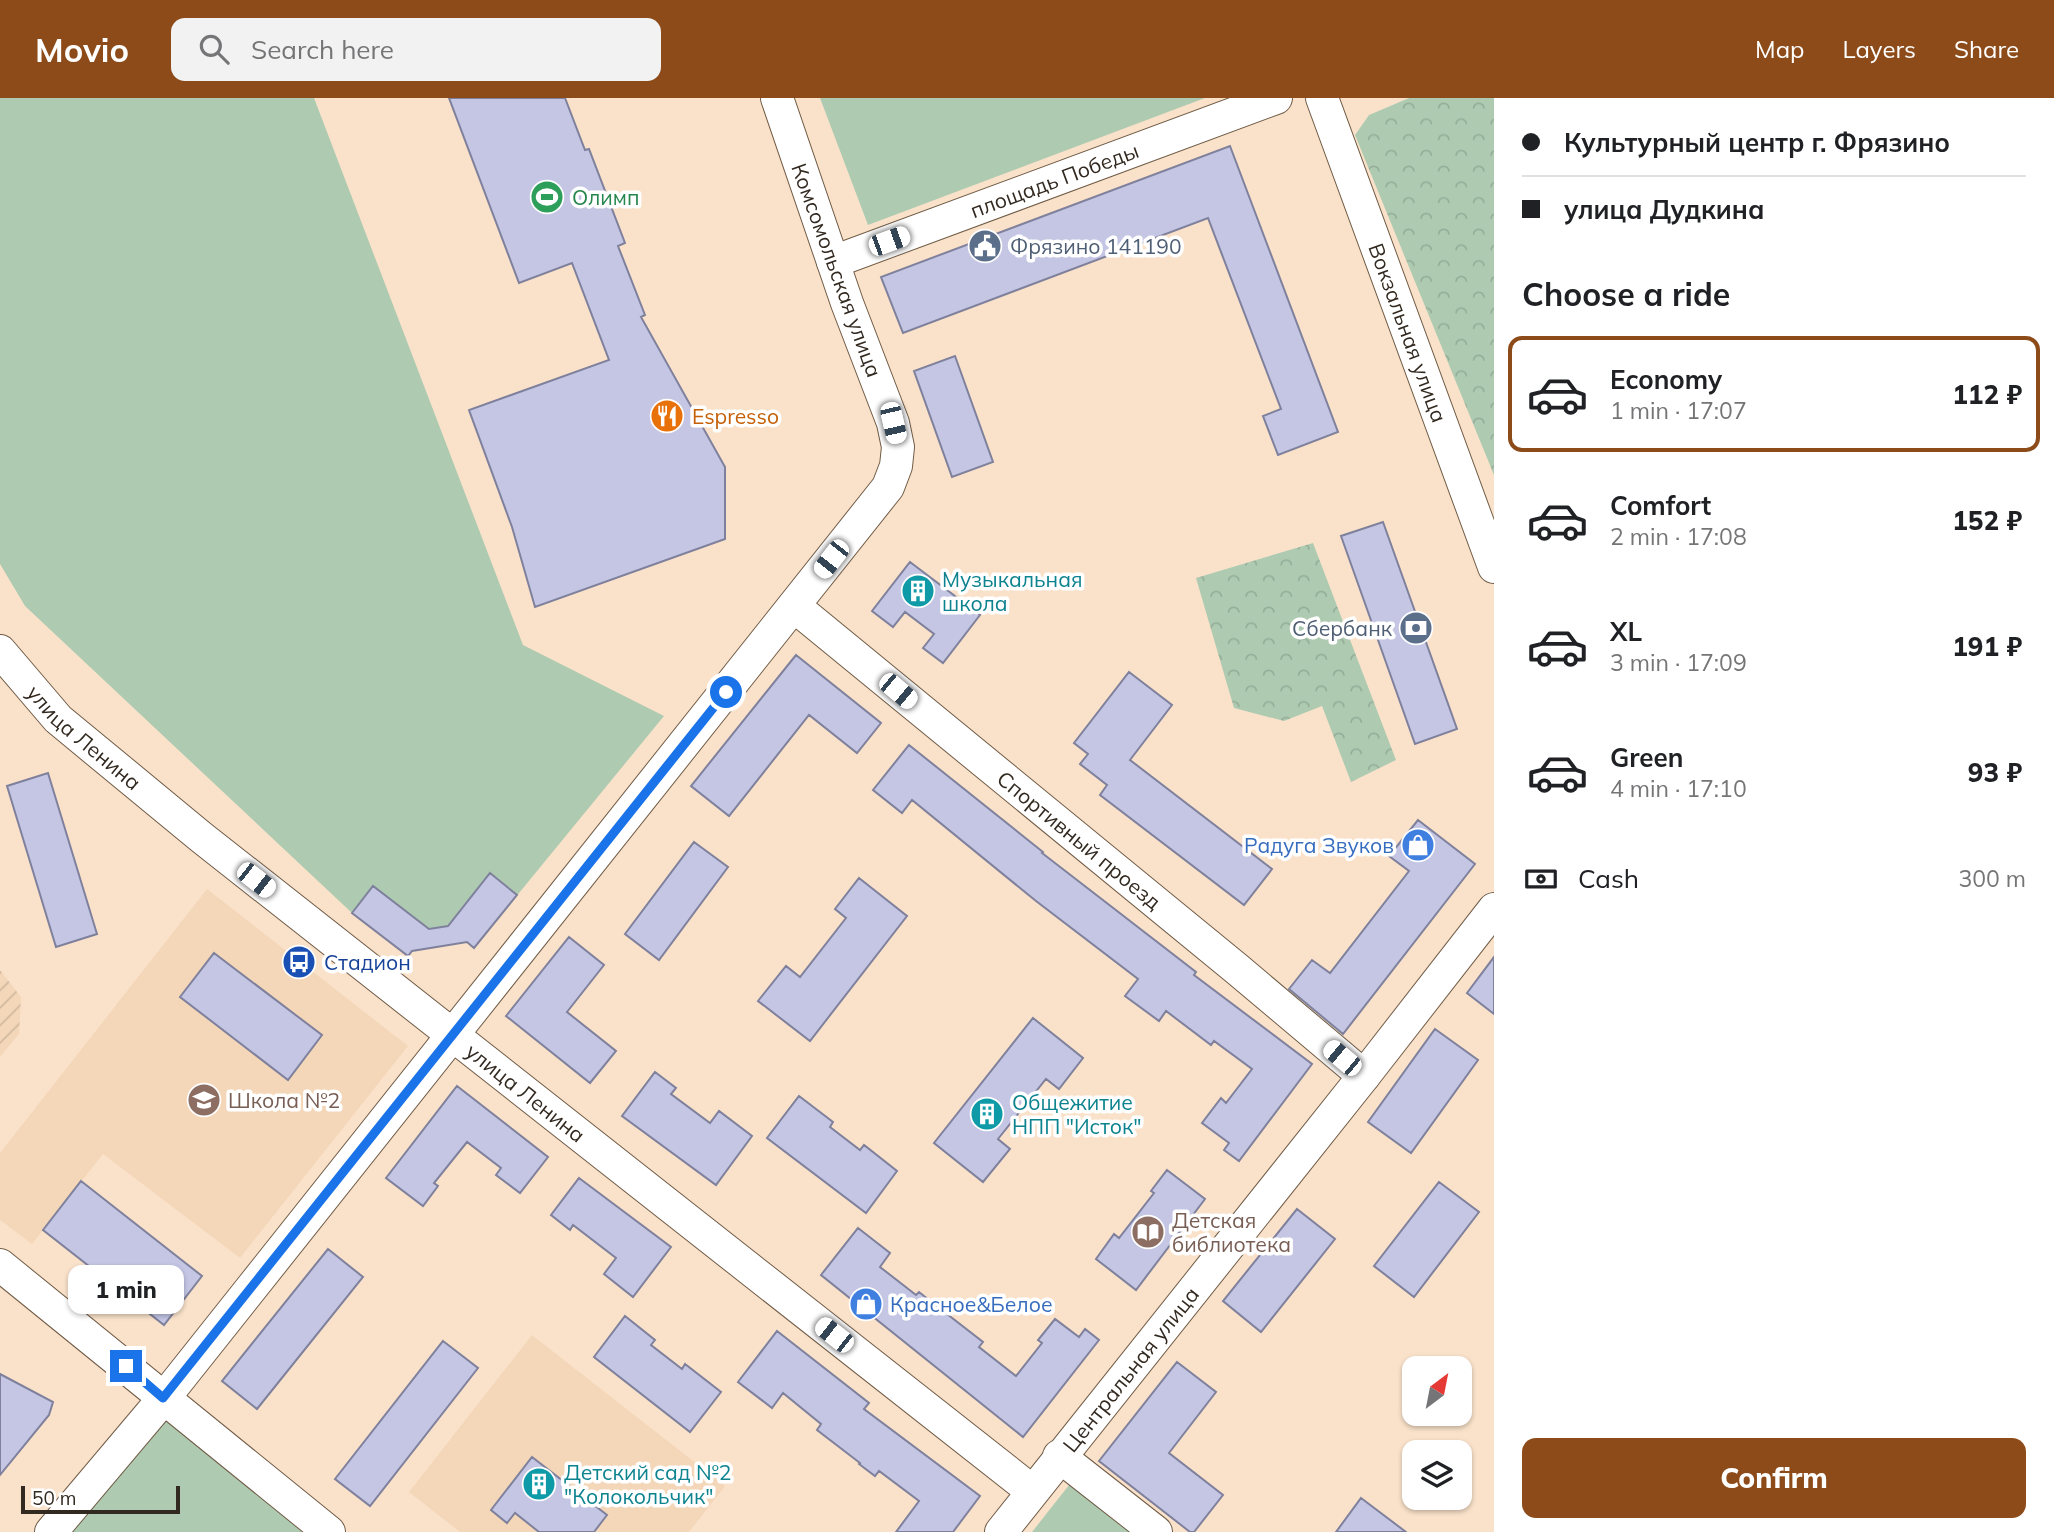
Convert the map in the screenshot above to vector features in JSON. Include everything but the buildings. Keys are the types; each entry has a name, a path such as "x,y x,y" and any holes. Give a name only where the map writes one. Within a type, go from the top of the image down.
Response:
{"street":[{"name":"Комсомольская улица","path":"51,1532 163,1398 888,487 896,466 898,447 893,423 847,303 777,98"},
{"name":"площадь Победы","path":"833,262 1276,98"},
{"name":"Вокзальная улица","path":"1325,99 1494,567"},
{"name":"Спортивный проезд","path":"794,606 1364,1076"},
{"name":"улица Ленина","path":"0,651 58,719 201,837 1032,1491"},
{"name":"Центральная улица","path":"1009,1529 1032,1491 1059,1456 1364,1076 1494,909"},
{"path":"0,1265 329,1532"},
{"path":"1059,1456 1156,1532"}],"shaded area":[{"name":"Школа №2","path":"207,889 408,1046 240,1258 103,1154 32,1244 0,1220 0,1153"},
{"path":"0,970 21,997 19,1034 0,1057"},
{"path":"532,1335 725,1486 689,1532 460,1532 409,1492"}],"green space":[{"path":"0,98 314,98 523,645 664,716 474,948 466,942 413,951 408,956 352,913 25,606 0,564"},
{"path":"820,98 1205,98 868,225"},
{"path":"1409,98 1494,98 1494,475 1355,135 1369,115"},
{"path":"1313,543 1396,760 1351,782 1322,706 1284,721 1234,708 1196,578"},
{"path":"165,1414 310,1532 67,1532"},
{"path":"1073,1480 1139,1532 1032,1532"}],"place":[{"name":"Олимп","path":"547,197"},
{"name":"Фрязино 141190","path":"985,246"},
{"name":"Espresso","path":"667,416"},
{"name":"Музыкальная школа","path":"918,591"},
{"name":"Сбербанк","path":"1416,628"},
{"name":"Радуга Звуков","path":"1418,845"},
{"name":"Стадион","path":"299,962"},
{"name":"Школа №2","path":"204,1100"},
{"name":"Общежитие НПП \"Исток\"","path":"987,1114"},
{"name":"Детская библиотека","path":"1148,1232"},
{"name":"Красное&Белое","path":"866,1304"},
{"name":"Детский сад №2 \"Колокольчик\"","path":"539,1484"}],"route":[{"path":"126,1366 163,1398 726,692"}]}
